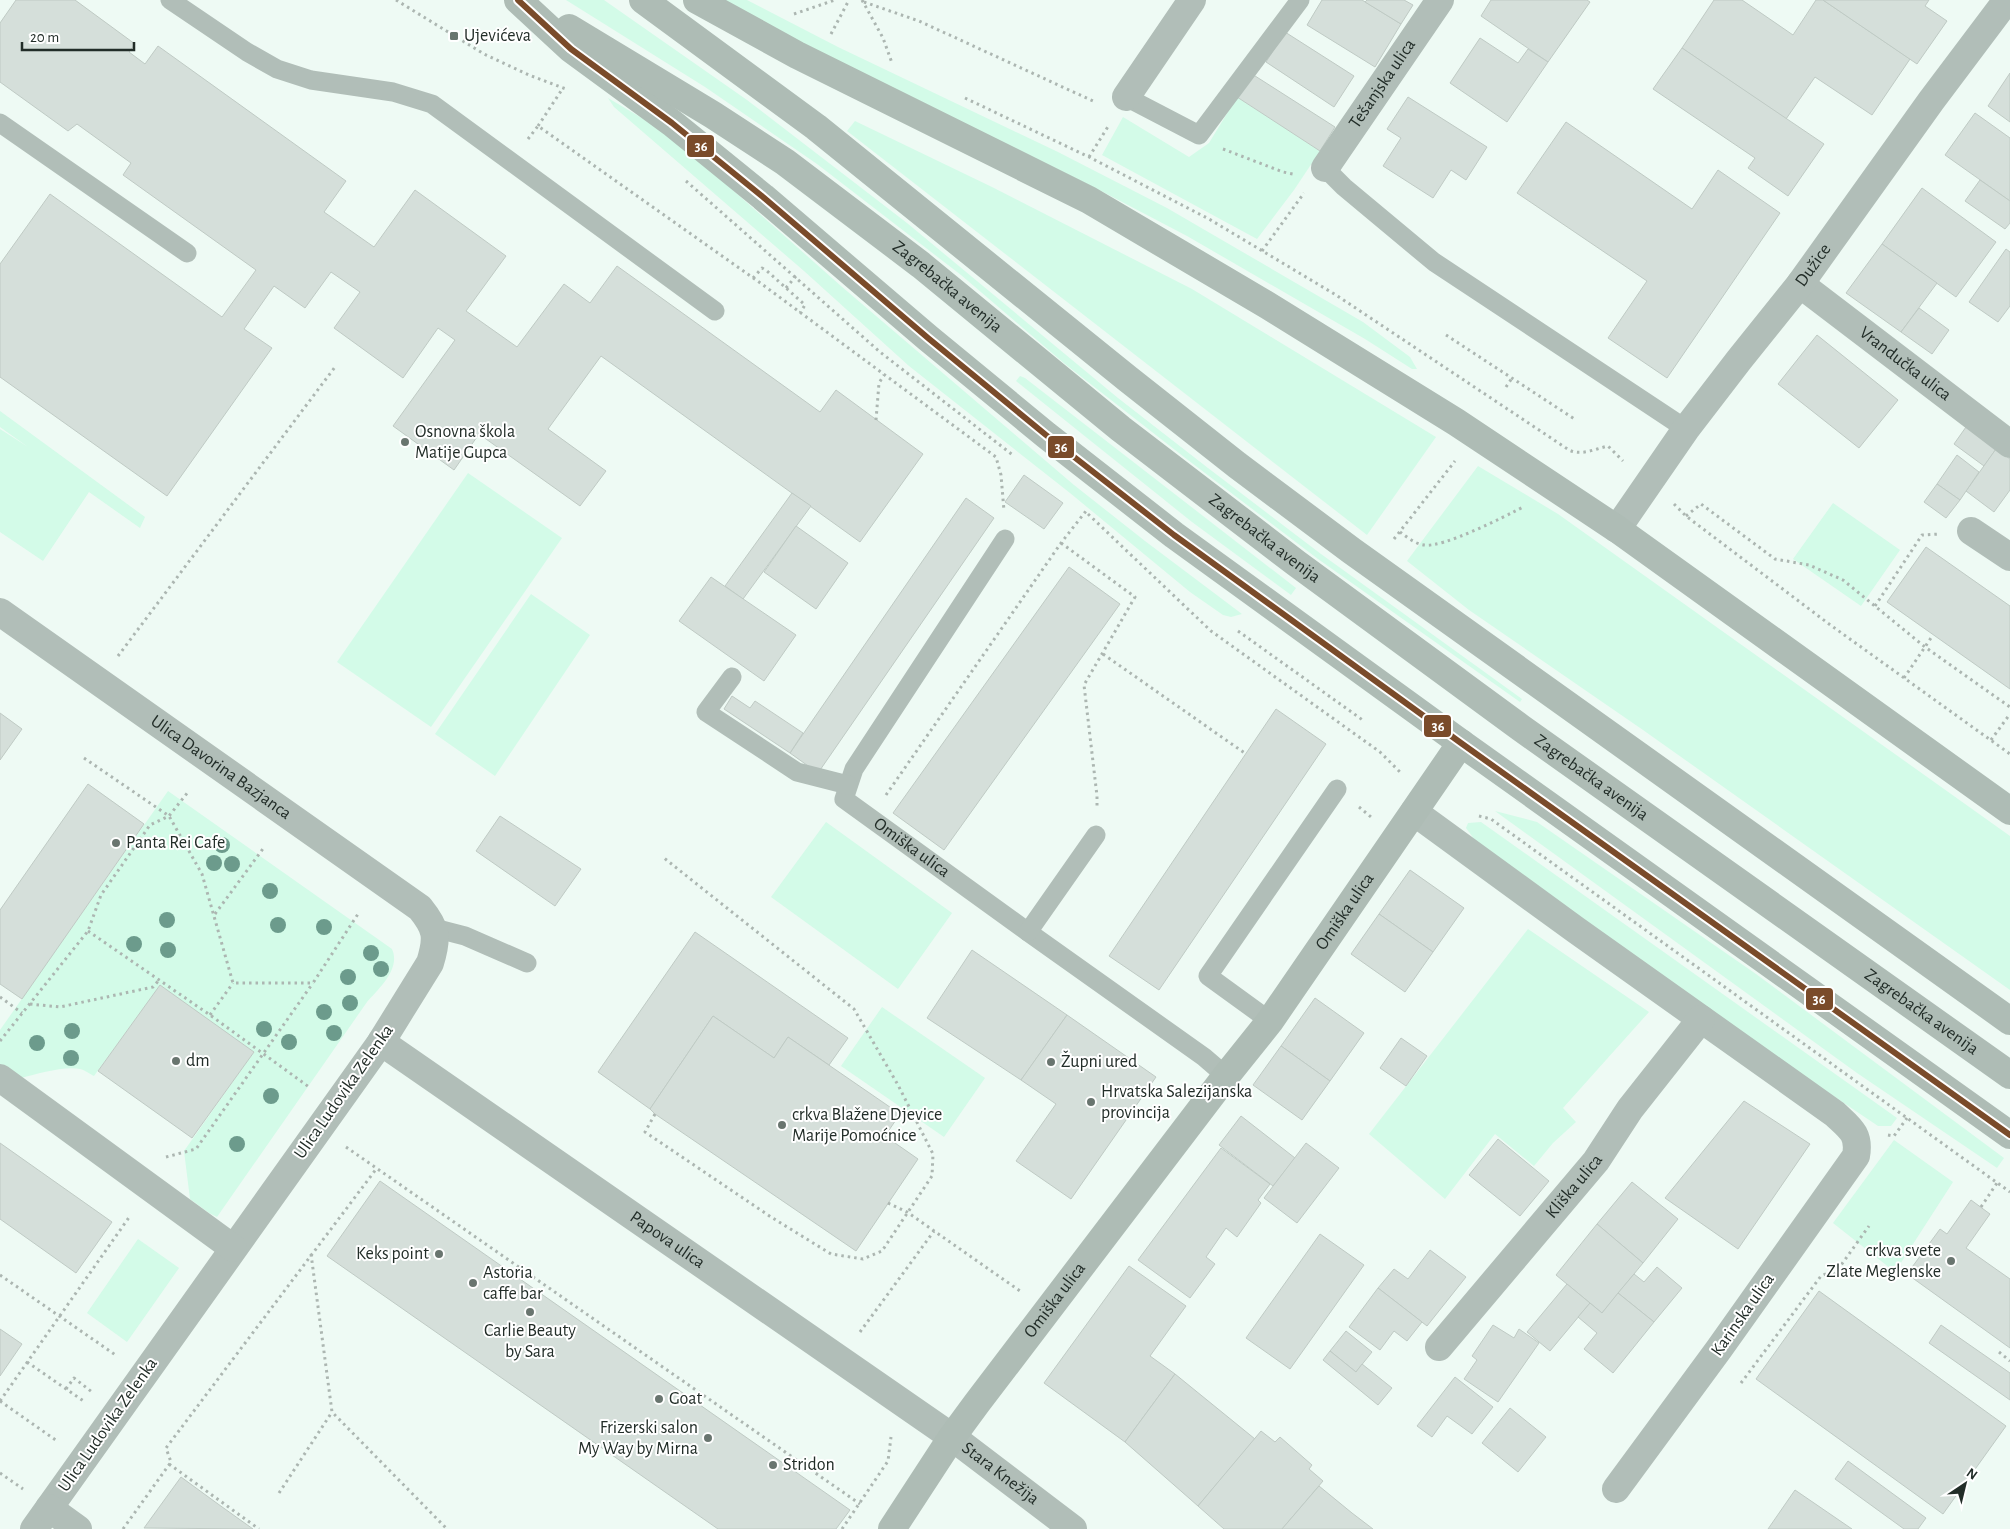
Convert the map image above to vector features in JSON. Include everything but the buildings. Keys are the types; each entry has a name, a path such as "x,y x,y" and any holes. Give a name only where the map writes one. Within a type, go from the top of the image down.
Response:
{"main road":[{"path":"518,0 571,49 686,134 1046,435 1174,535 1460,743 2010,1135"},
{"name":"Zagrebačka avenija","path":"522,0 713,115 785,162 920,265 1121,430 1296,563 1521,728 2010,1075"},
{"path":"643,0 816,127 1237,465 1322,528 2010,1020"},
{"path":"697,0 797,55 1090,200 1267,305 1456,422 1617,529 2010,811"},
{"name":"Omiška ulica","path":"892,1529 952,1437 1226,1076 1270,1021 1460,743"}],"street":[{"path":"1126,97 1192,0"},
{"name":"Tešanjska ulica","path":"1312,171 1440,0"},
{"name":"Dužice","path":"1617,529 1686,429 1800,284 1926,109 2008,0"},
{"name":"Vrandučka ulica","path":"1800,284 2010,444"},
{"path":"1972,531 2010,557"},
{"name":"Ulica Davorina Bazjanca","path":"0,612 420,908 434,928"},
{"path":"1414,812 1701,1019"},
{"name":"Ulica Ludovika Zelenka","path":"41,1519 381,1042 430,963 434,951 434,928"},
{"name":"Karinska ulica","path":"1616,1489 1719,1349 1856,1156 1858,1145 1856,1136 1835,1114 1701,1019"},
{"name":"Kliška ulica","path":"1439,1347 1596,1161 1630,1109 1701,1019"},
{"name":"Papova ulica","path":"381,1042 952,1437"},
{"path":"0,1078 233,1248"},
{"name":"Stara Knežija","path":"952,1437 1073,1529"},
{"path":"41,1519 78,1529"}],"lane":[{"path":"170,0 247,52 277,69 311,80 393,92 432,104 715,310"},
{"path":"1126,97 1199,135 1300,0"},
{"path":"0,123 186,254"},
{"path":"1312,171 1344,187 1434,262 1686,429"},
{"path":"732,677 706,712 797,772 848,785 854,769 1005,539"},
{"name":"Omiška ulica","path":"848,785 844,798 1204,1057 1226,1076"},
{"path":"1270,1021 1208,976 1337,789"},
{"path":"1028,932 1096,835"},
{"path":"434,928 464,936 527,962"}],"path":[{"path":"396,0 484,54 571,91"},
{"path":"793,14 835,0"},
{"path":"830,34 849,0"},
{"path":"863,1 883,38 892,63"},
{"path":"863,1 918,21 1098,104"},
{"path":"512,162 563,88"},
{"path":"538,126 753,278 996,457 1003,490 1005,539"},
{"path":"1199,135 1238,156 1283,172 1312,171"},
{"path":"681,176 880,352 1019,459"},
{"path":"1262,251 1290,211"},
{"path":"753,278 762,268 805,305 800,312"},
{"path":"786,288 796,276"},
{"path":"1446,336 1576,420"},
{"path":"114,660 335,367"},
{"path":"876,420 879,383 884,375"},
{"path":"1506,387 1512,378"},
{"path":"1396,537 1460,455"},
{"path":"1400,532 1417,543 1425,545 1442,543 1530,503"},
{"path":"1686,516 1701,504 1775,559 1809,565 1843,580 1925,647 2010,707"},
{"path":"1676,505 1686,516 1829,624 2010,754"},
{"path":"1078,506 1086,511 1210,632 1380,752 1391,762 1404,779"},
{"path":"883,800 1061,543 1086,511"},
{"path":"1875,606 1922,536 1972,531"},
{"path":"1061,543 1135,597 1084,686 1097,796 1096,835"},
{"path":"1238,631 1364,721"},
{"path":"1904,678 1933,635"},
{"path":"1103,654 1246,754"},
{"path":"1991,740 2010,714"},
{"path":"84,758 170,816 202,874 233,983"},
{"path":"0,1041 88,931 101,895 150,825 170,816 188,792"},
{"path":"1475,816 1490,819 2010,1192"},
{"path":"215,915 265,846"},
{"path":"656,1114 645,1132 771,1217 831,1254 862,1259 882,1251 932,1176 933,1154 898,1085 854,1009 664,858"},
{"path":"166,1157 196,1149 313,983 358,914"},
{"path":"88,931 210,1015 308,1086"},
{"path":"30,1004 60,1007 153,988 159,980"},
{"path":"233,983 313,983"},
{"path":"210,1015 233,983"},
{"path":"0,997 22,1013"},
{"path":"342,1145 860,1504"},
{"path":"123,1529 171,1462 166,1448 377,1168"},
{"path":"1981,1207 1997,1183"},
{"path":"888,1203 907,1212 1025,1295"},
{"path":"55,1439 0,1401 132,1213"},
{"path":"1834,1275 1869,1226"},
{"path":"856,1337 934,1231"},
{"path":"311,1254 332,1412 447,1529"},
{"path":"1741,1383 1820,1276 1830,1272"},
{"path":"0,1275 114,1354"},
{"path":"1999,1352 2010,1361"},
{"path":"27,1362 81,1400"},
{"path":"66,1390 74,1378 99,1396"},
{"path":"279,1493 332,1412"},
{"path":"842,1529 888,1461 892,1440 890,1431"},
{"path":"169,1464 259,1529"},
{"path":"0,1473 20,1487"}],"green space":[{"path":"566,0 604,0 747,100 907,223 1118,398 1321,554 1522,699 1520,702 1318,559 1184,457 1065,364 961,275 817,164 705,87"},
{"path":"719,0 747,0 838,47 1058,152 1167,208 1363,322 1410,357 1417,369 1412,369 1365,339 1187,236 1103,192 849,68"},
{"path":"1237,97 1320,151 1294,190 1257,239 1102,155 1123,117 1189,157 1209,143"},
{"path":"608,98 657,127 700,161 841,286 1074,485 1242,614 1231,617 1223,615 1190,592 1070,493 909,366 804,271 614,107"},
{"path":"855,121 992,187 1192,289 1436,437 1367,535 847,131"},
{"path":"1020,376 1296,588 1291,595 1192,522 1016,381"},
{"path":"0,411 145,517 140,528 89,492 43,561 0,532 0,429 28,447 0,427"},
{"path":"1478,466 1558,514 2010,836 2010,990 1643,730 1469,610 1407,561"},
{"path":"468,473 562,538 431,727 337,662"},
{"path":"1833,503 1900,550 1861,606 1793,559"},
{"path":"531,594 590,635 495,776 435,734"},
{"path":"168,791 392,949 394,956 394,964 383,984 367,1002 217,1217 190,1199 184,1151 254,1052 160,985 94,1076 73,1068 21,1078 0,1064 0,1030"},
{"path":"1495,811 1537,822 1756,974 2004,1158 1997,1168 1857,1073"},
{"path":"826,822 952,913 898,989 771,897"},
{"path":"1481,822 1897,1118 1891,1126 1878,1126 1795,1070 1477,843 1466,828 1468,823"},
{"path":"1528,929 1649,1012 1563,1108 1576,1122 1553,1143 1534,1166 1495,1134 1445,1199 1369,1134"},
{"path":"882,1007 985,1078 944,1137 841,1066"},
{"path":"1894,1140 1953,1182 1895,1272 1833,1223"},
{"path":"138,1239 179,1268 127,1342 87,1313"}],"transit line":[{"name":"36","path":"518,0 571,49 672,123 1046,435 1174,535 1461,743 2010,1135"}],"place":[{"name":"Ujevićeva","path":"454,36"},
{"name":"Osnovna škola Matije Gupca","path":"405,442"},
{"name":"Panta Rei Cafe","path":"116,843"},
{"name":"dm","path":"176,1061"},
{"name":"Župni ured","path":"1051,1062"},
{"name":"Hrvatska Salezijanska provincija","path":"1091,1102"},
{"name":"crkva Blažene Djevice Marije Pomoćnice","path":"782,1125"},
{"name":"Keks point","path":"439,1254"},
{"name":"crkva svete Zlate Meglenske","path":"1951,1261"},
{"name":"Astoria caffe bar","path":"473,1283"},
{"name":"Carlie Beauty by Sara","path":"530,1312"},
{"name":"Goat","path":"659,1399"},
{"name":"Frizerski salon My Way by Mirna","path":"708,1438"},
{"name":"Stridon","path":"773,1465"}]}
